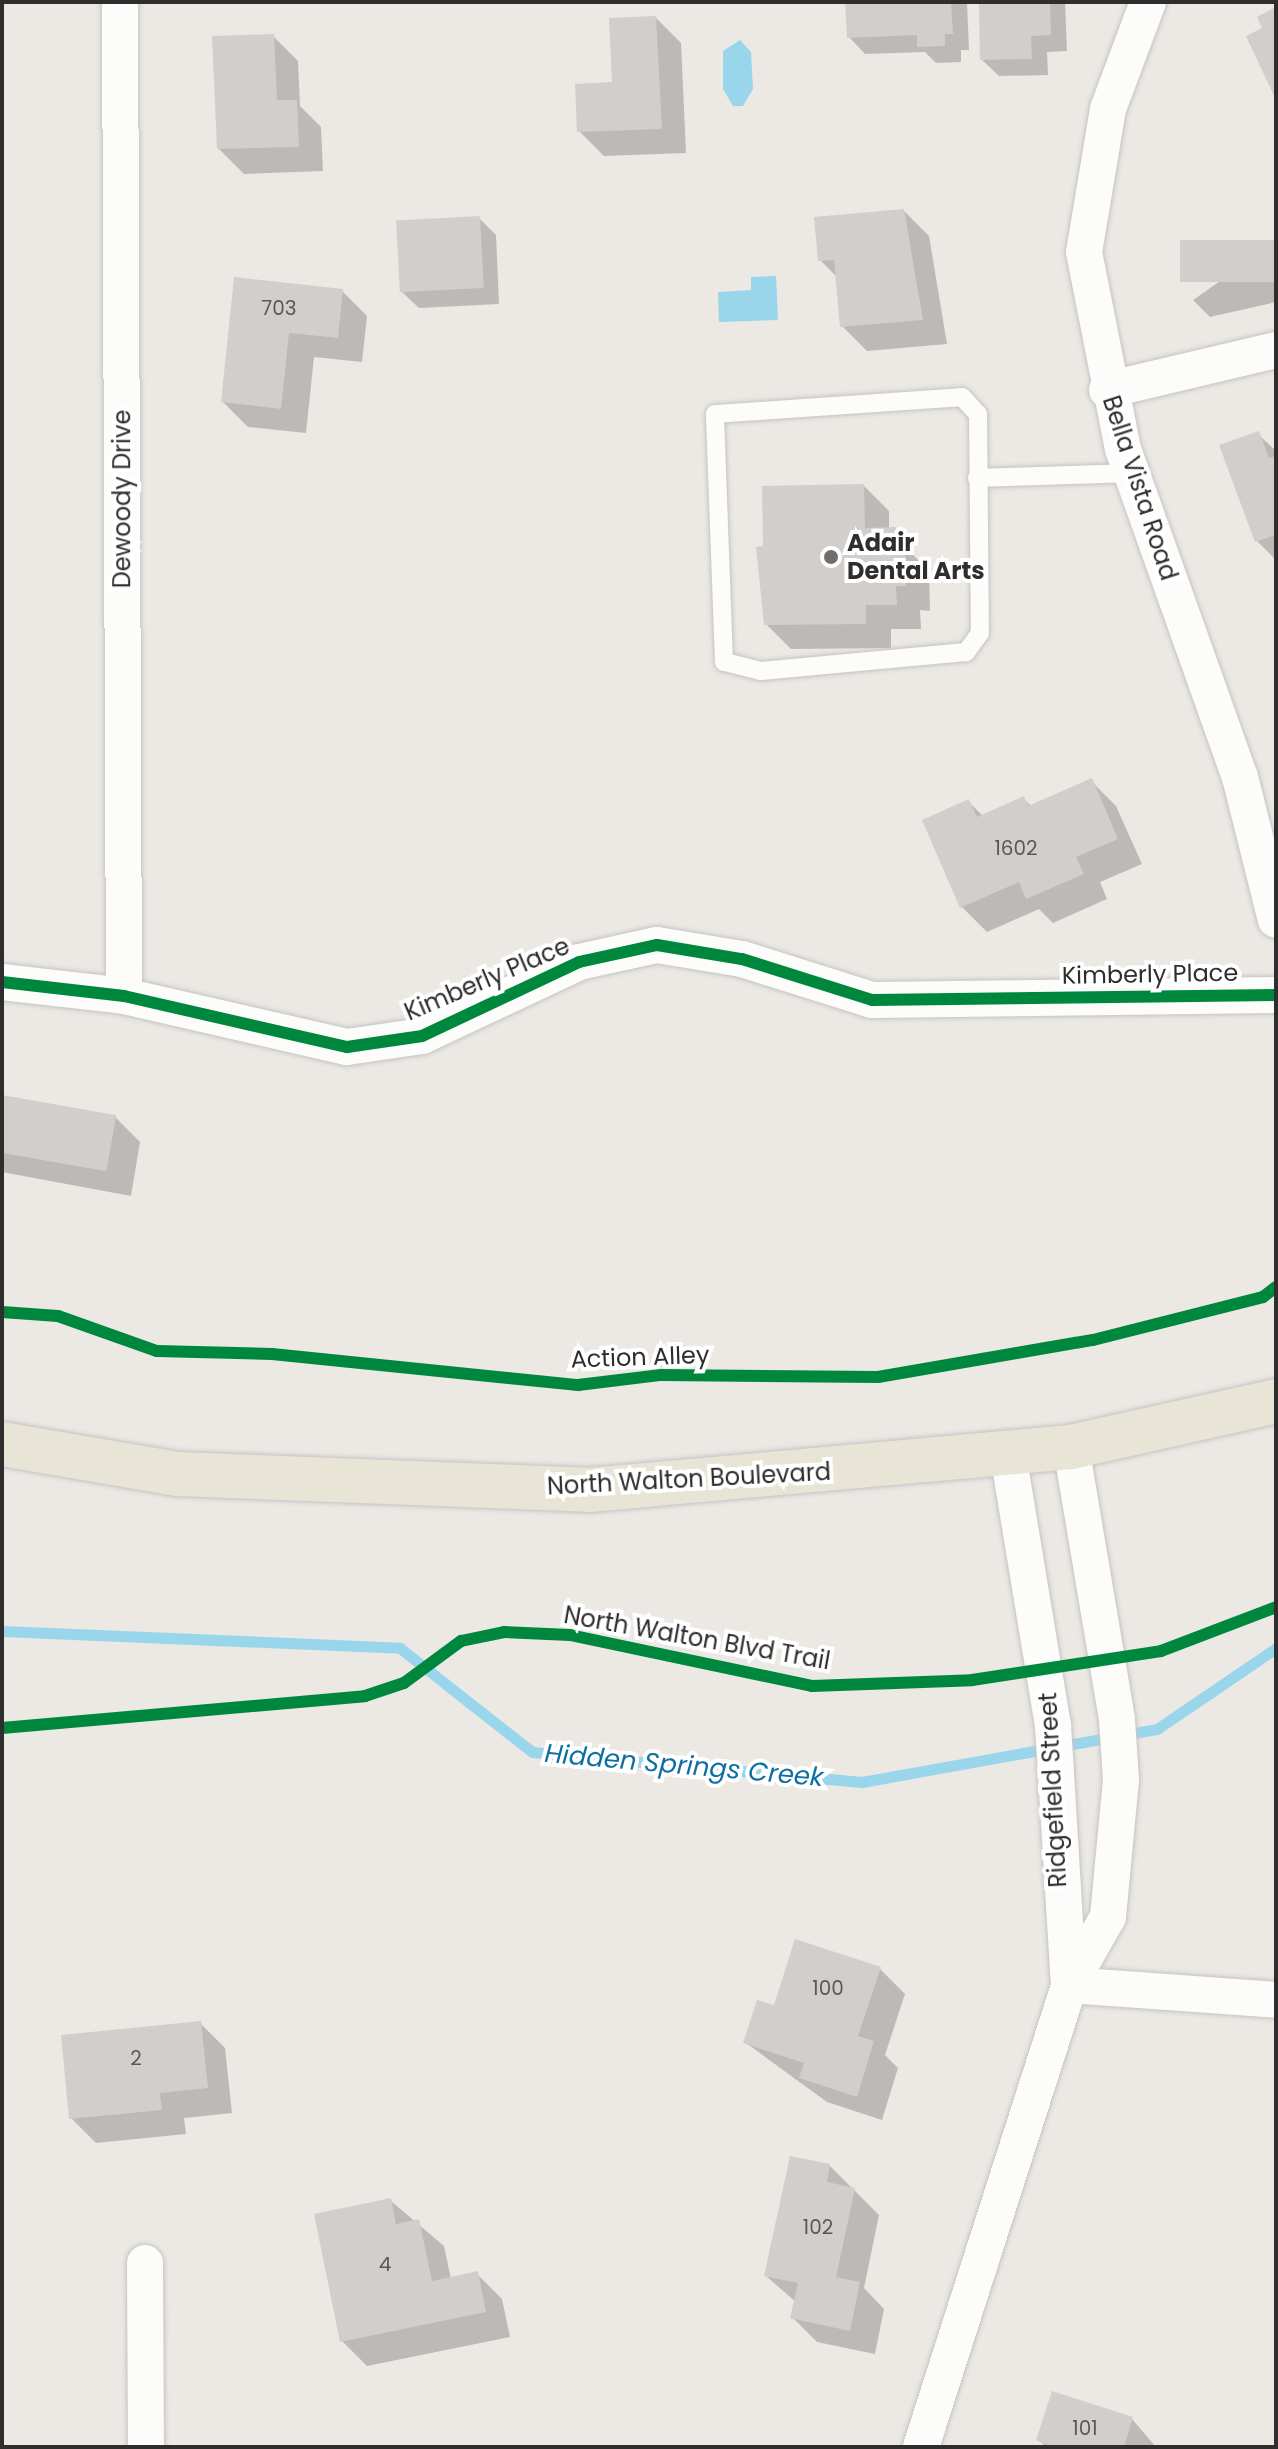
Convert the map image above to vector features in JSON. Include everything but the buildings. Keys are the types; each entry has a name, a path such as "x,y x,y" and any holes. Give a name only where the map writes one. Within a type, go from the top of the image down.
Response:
{"main road":[{"name":"North Walton Boulevard","path":"2,1444 178,1474 589,1490 1071,1447 1276,1401"}],"street":[{"name":"Dewoody Drive","path":"120,2 124,996"},
{"name":"Bella Vista Road","path":"1148,2 1108,109 1084,252 1107,390 1132,473 1240,777 1276,920"},
{"path":"1107,390 1276,350"},
{"name":"Kimberly Place","path":"2,982 124,996 347,1047 422,1036 579,962 657,945 742,959 872,1000 1276,995"},
{"name":"Ridgefield Street","path":"921,2447 1069,1985 1108,1917 1121,1780 1117,1719 1071,1447"},
{"name":"Ridgefield Street","path":"1008,1454 1053,1725 1069,1985"},
{"path":"1069,1985 1276,2000"},
{"path":"145,2263 146,2447"}],"lane":[{"path":"962,397 978,414 977,478 980,633 966,652 761,671 724,662 715,414 962,397"},
{"path":"977,478 1132,473"}],"water":[{"path":"740,40 751,52 753,89 743,106 733,106 723,89 723,51"},
{"path":"776,276 778,320 719,322 718,292 751,290 751,277"}],"waterway":[{"name":"Hidden Springs Creek","path":"2,1631 400,1648 532,1752 862,1782 1157,1729 1276,1648"}],"cycle path":[{"path":"2,982 124,996 347,1047 422,1036 579,962 657,945 742,959 872,1000 1276,995"},
{"name":"Action Alley","path":"2,1312 58,1316 157,1351 272,1354 578,1385 661,1375 878,1377 1093,1340 1263,1297 1276,1287"},
{"name":"North Walton Blvd Trail","path":"2,1728 365,1696 404,1683 461,1641 504,1632 570,1635 812,1686 972,1680 1161,1651 1276,1607"}],"place":[{"name":"Adair Dental Arts","path":"831,557"}]}
